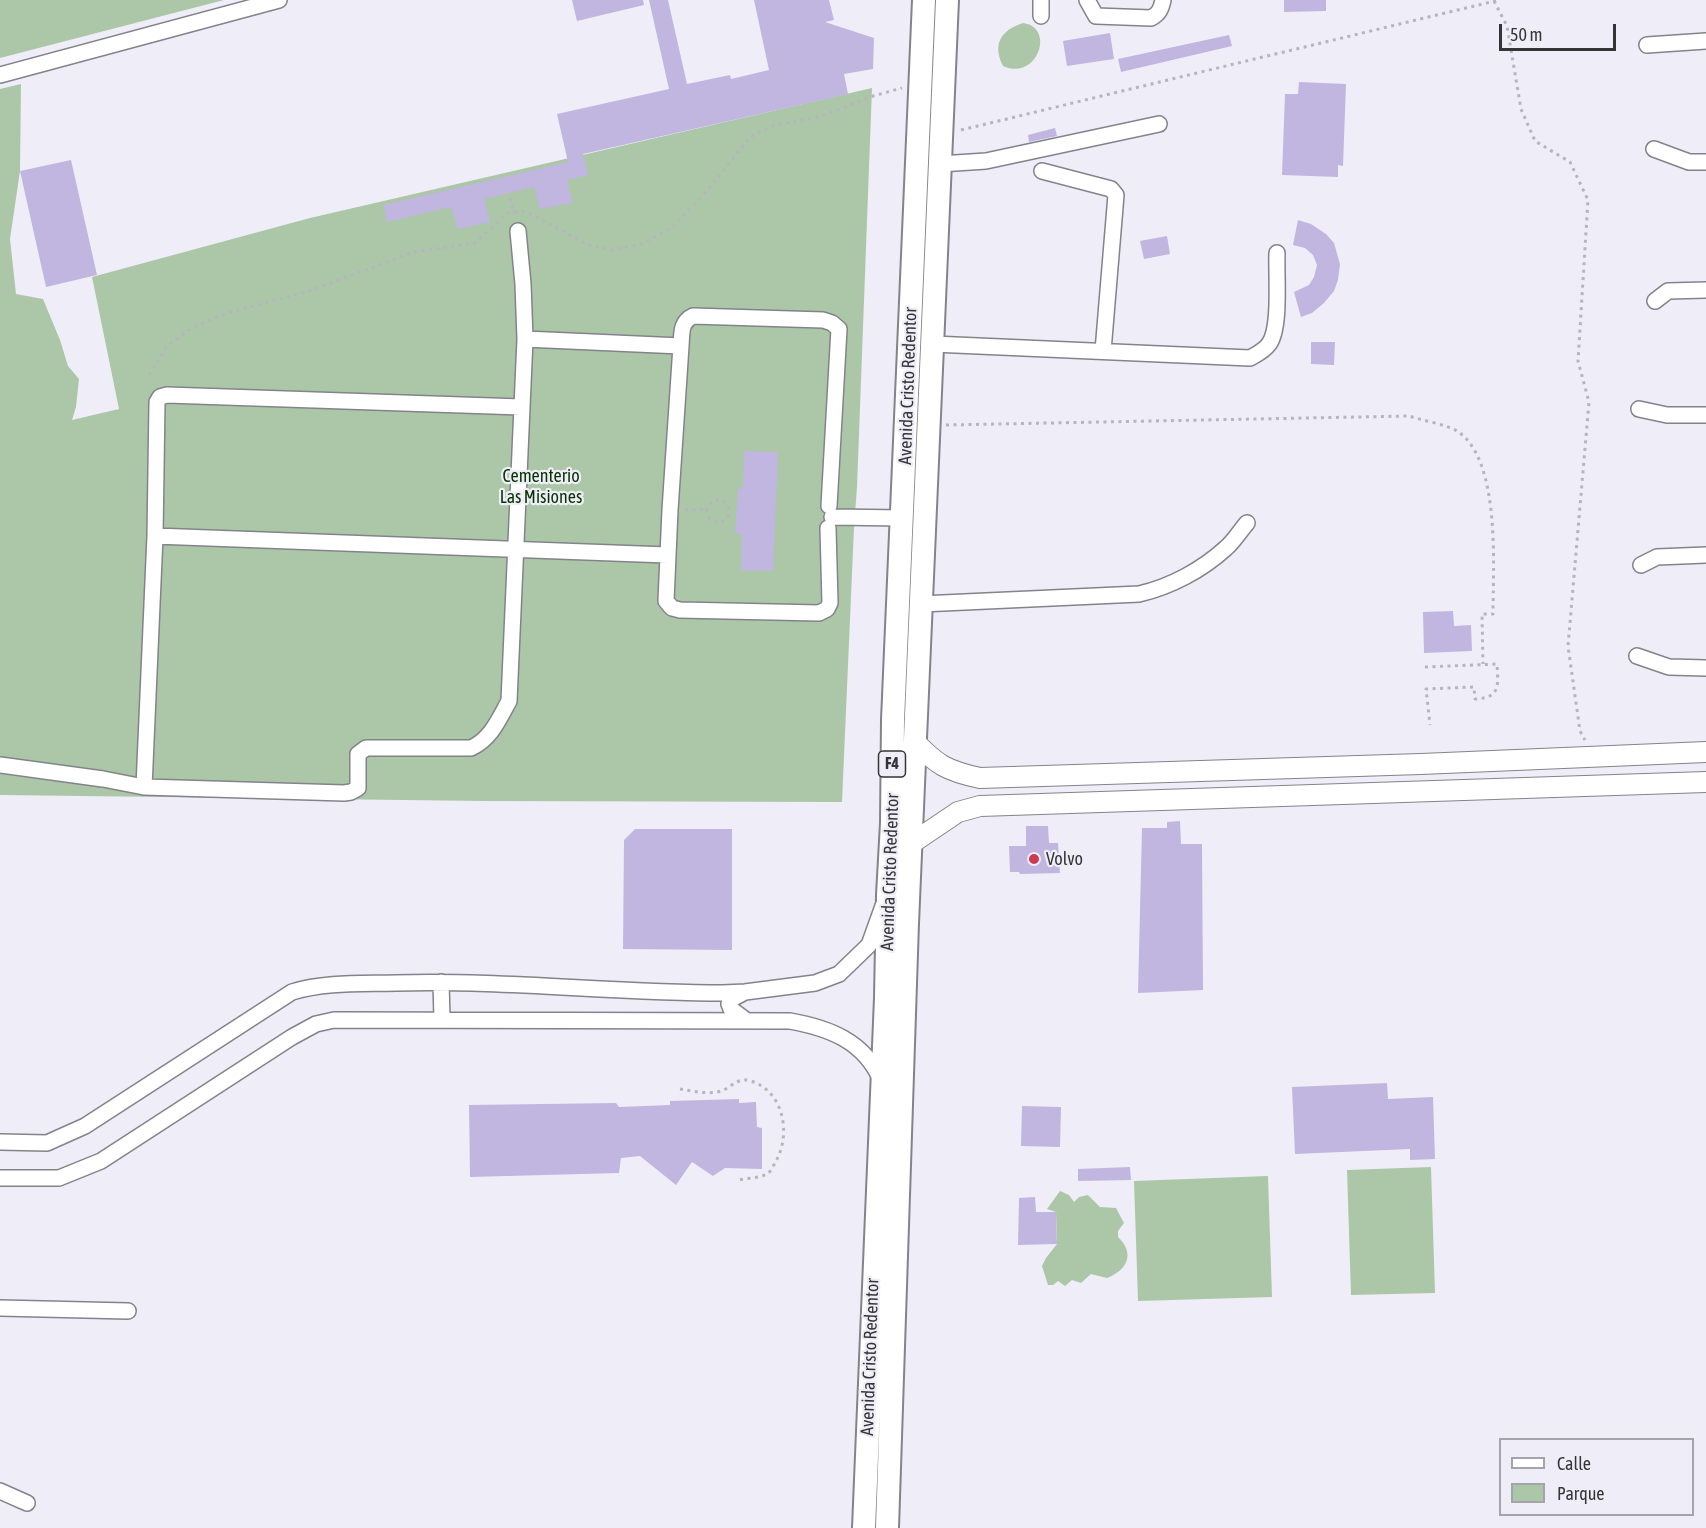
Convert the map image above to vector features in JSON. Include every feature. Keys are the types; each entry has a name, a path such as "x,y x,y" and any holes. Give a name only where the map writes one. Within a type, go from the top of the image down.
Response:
{"highway":[{"name":"Avenida Cristo Redentor","path":"864,1528 886,998 893,720 924,0"},
{"name":"Avenida Cristo Redentor","path":"887,1528 914,741 930,426 947,0"}],"main road":[{"path":"914,741 932,759 954,773 980,778 1706,752"},
{"path":"1583,786 1587,757"},
{"path":"980,778 980,806"},
{"path":"912,843 958,812 980,806 1706,782"}],"street":[{"path":"0,75 279,0"},
{"path":"1041,0 1041,16"},
{"path":"1087,0 1096,16 1151,18 1157,15 1163,0"},
{"path":"1647,45 1706,40"},
{"path":"940,164 987,161 1159,124"},
{"path":"1654,149 1689,162 1706,162"},
{"path":"1042,171 1111,189 1116,195 1103,351"},
{"path":"0,765 144,787 351,792 358,788 358,754 366,748 471,748 480,744 495,728 509,701 525,339 518,231"},
{"path":"933,344 1250,358 1262,352 1270,343 1276,330 1277,253"},
{"path":"1655,301 1668,291 1706,290"},
{"path":"693,316 823,320 839,329 830,517 830,603 827,609 819,612 672,608 666,601 681,346 683,325 686,319 693,316"},
{"path":"525,339 681,346"},
{"path":"144,787 155,536 157,402 160,397 179,395 521,407"},
{"path":"1640,409 1667,415 1706,415"},
{"path":"830,517 903,518"},
{"path":"921,604 1139,594 1158,590 1197,570 1226,548 1247,523"},
{"path":"155,536 667,555"},
{"path":"1641,565 1657,557 1706,555"},
{"path":"1637,656 1669,667 1706,668"},
{"path":"0,1142 46,1143 85,1126 292,992 325,985 441,982 696,993 745,992 815,983 839,974 869,945 888,895"},
{"path":"441,982 442,1020"},
{"path":"745,992 730,1000 729,1004 731,1009 747,1021"},
{"path":"696,993 705,1000 706,1006 705,1012 698,1020"},
{"path":"0,1178 58,1178 101,1161 292,1037 316,1024 334,1020 790,1021 826,1029 844,1038 860,1049 877,1071 882,1082"},
{"path":"0,1308 128,1311"},
{"path":"0,1491 27,1503"}],"path":[{"path":"941,135 1499,0"},
{"path":"1494,1 1507,26 1521,109 1535,141 1570,162 1588,200 1578,361 1589,402 1568,646 1580,731 1587,757"},
{"path":"149,375 167,346 192,328 221,315 312,290 414,252 475,243 508,213 522,211 533,215 588,245 610,250 639,245 671,228 708,190 750,137 772,126 822,116 873,96 921,83"},
{"path":"510,198 518,231"},
{"path":"930,426 1409,416 1457,430 1476,450 1488,486 1492,536 1493,614 1482,614 1484,664"},
{"path":"720,500 729,506 729,514 725,520 714,522 709,517 707,509 710,503 720,500"},
{"path":"670,510 707,509"},
{"path":"1425,667 1497,664 1498,687 1486,698 1475,699 1474,687 1426,689 1430,725"},
{"path":"680,1089 704,1093 719,1092 744,1079 759,1084 777,1102 782,1113 784,1131 779,1155 772,1170 766,1175 739,1180"}],"green space":[{"path":"0,0 224,0 0,58"},
{"path":"1023,23 1031,25 1038,32 1040,48 1031,63 1023,67 1014,69 1003,66 998,51 1001,39 1009,30"},
{"name":"Cementerio Las Misiones","path":"21,84 20,171 10,239 16,294 43,299 68,366 79,379 72,420 119,409 92,277 310,218 872,88 842,802 482,801 0,795 0,89"},
{"path":"1431,1167 1435,1293 1351,1295 1347,1170"},
{"path":"1268,1176 1272,1297 1138,1301 1134,1181"},
{"path":"1060,1191 1069,1195 1074,1202 1079,1197 1088,1195 1100,1207 1116,1208 1124,1223 1118,1231 1118,1237 1128,1255 1124,1266 1114,1275 1107,1278 1091,1274 1081,1283 1072,1280 1065,1286 1058,1281 1053,1285 1048,1285 1042,1266 1057,1244 1056,1212 1047,1209"}],"building":[{"path":"572,0 643,0 644,5 577,21"},
{"path":"649,0 668,0 687,84 730,75 731,79 769,70 754,0 829,0 834,20 825,22 874,38 873,69 844,74 848,94 583,154 588,175 567,180 572,203 540,209 534,187 484,199 490,222 458,229 451,207 387,222 383,205 568,162 557,114 669,89"},
{"path":"1284,0 1326,0 1326,11 1284,12"},
{"path":"1110,33 1114,59 1067,66 1063,41"},
{"path":"1229,35 1232,46 1121,72 1118,59"},
{"path":"1299,82 1346,84 1343,166 1338,165 1338,177 1282,175 1285,94 1298,94"},
{"path":"1055,128 1057,136 1029,142 1028,135"},
{"path":"71,160 97,275 46,287 20,171"},
{"path":"1298,220 1311,224 1326,234 1334,243 1340,264 1334,291 1312,313 1301,317 1294,292 1309,285 1317,265 1313,255 1305,248 1293,245"},
{"path":"1167,236 1170,254 1144,259 1140,241"},
{"path":"1311,342 1335,342 1334,365 1311,364"},
{"path":"744,451 778,452 773,571 741,570 742,534 735,533 738,488 743,489"},
{"path":"1453,611 1454,626 1471,625 1472,651 1424,653 1423,612"},
{"path":"1180,821 1181,844 1202,844 1203,990 1138,993 1142,828 1167,828 1167,822"},
{"name":"Volvo","path":"1026,826 1048,826 1049,843 1058,843 1060,873 1010,872 1009,846 1026,846"},
{"path":"635,829 732,829 732,950 623,949 624,840"},
{"path":"1387,1083 1388,1099 1433,1097 1435,1159 1410,1160 1410,1149 1295,1154 1292,1087"},
{"path":"739,1099 739,1103 756,1102 757,1127 762,1128 762,1169 725,1168 713,1176 692,1162 676,1185 640,1156 621,1158 619,1173 470,1177 469,1105 616,1103 619,1107 670,1105 670,1101"},
{"path":"1022,1106 1061,1107 1060,1147 1021,1146"},
{"path":"1130,1167 1131,1180 1078,1181 1078,1169"},
{"path":"1035,1197 1036,1212 1056,1212 1057,1244 1018,1245 1019,1198"}],"place":[{"name":"Volvo","path":"1034,859"}]}
